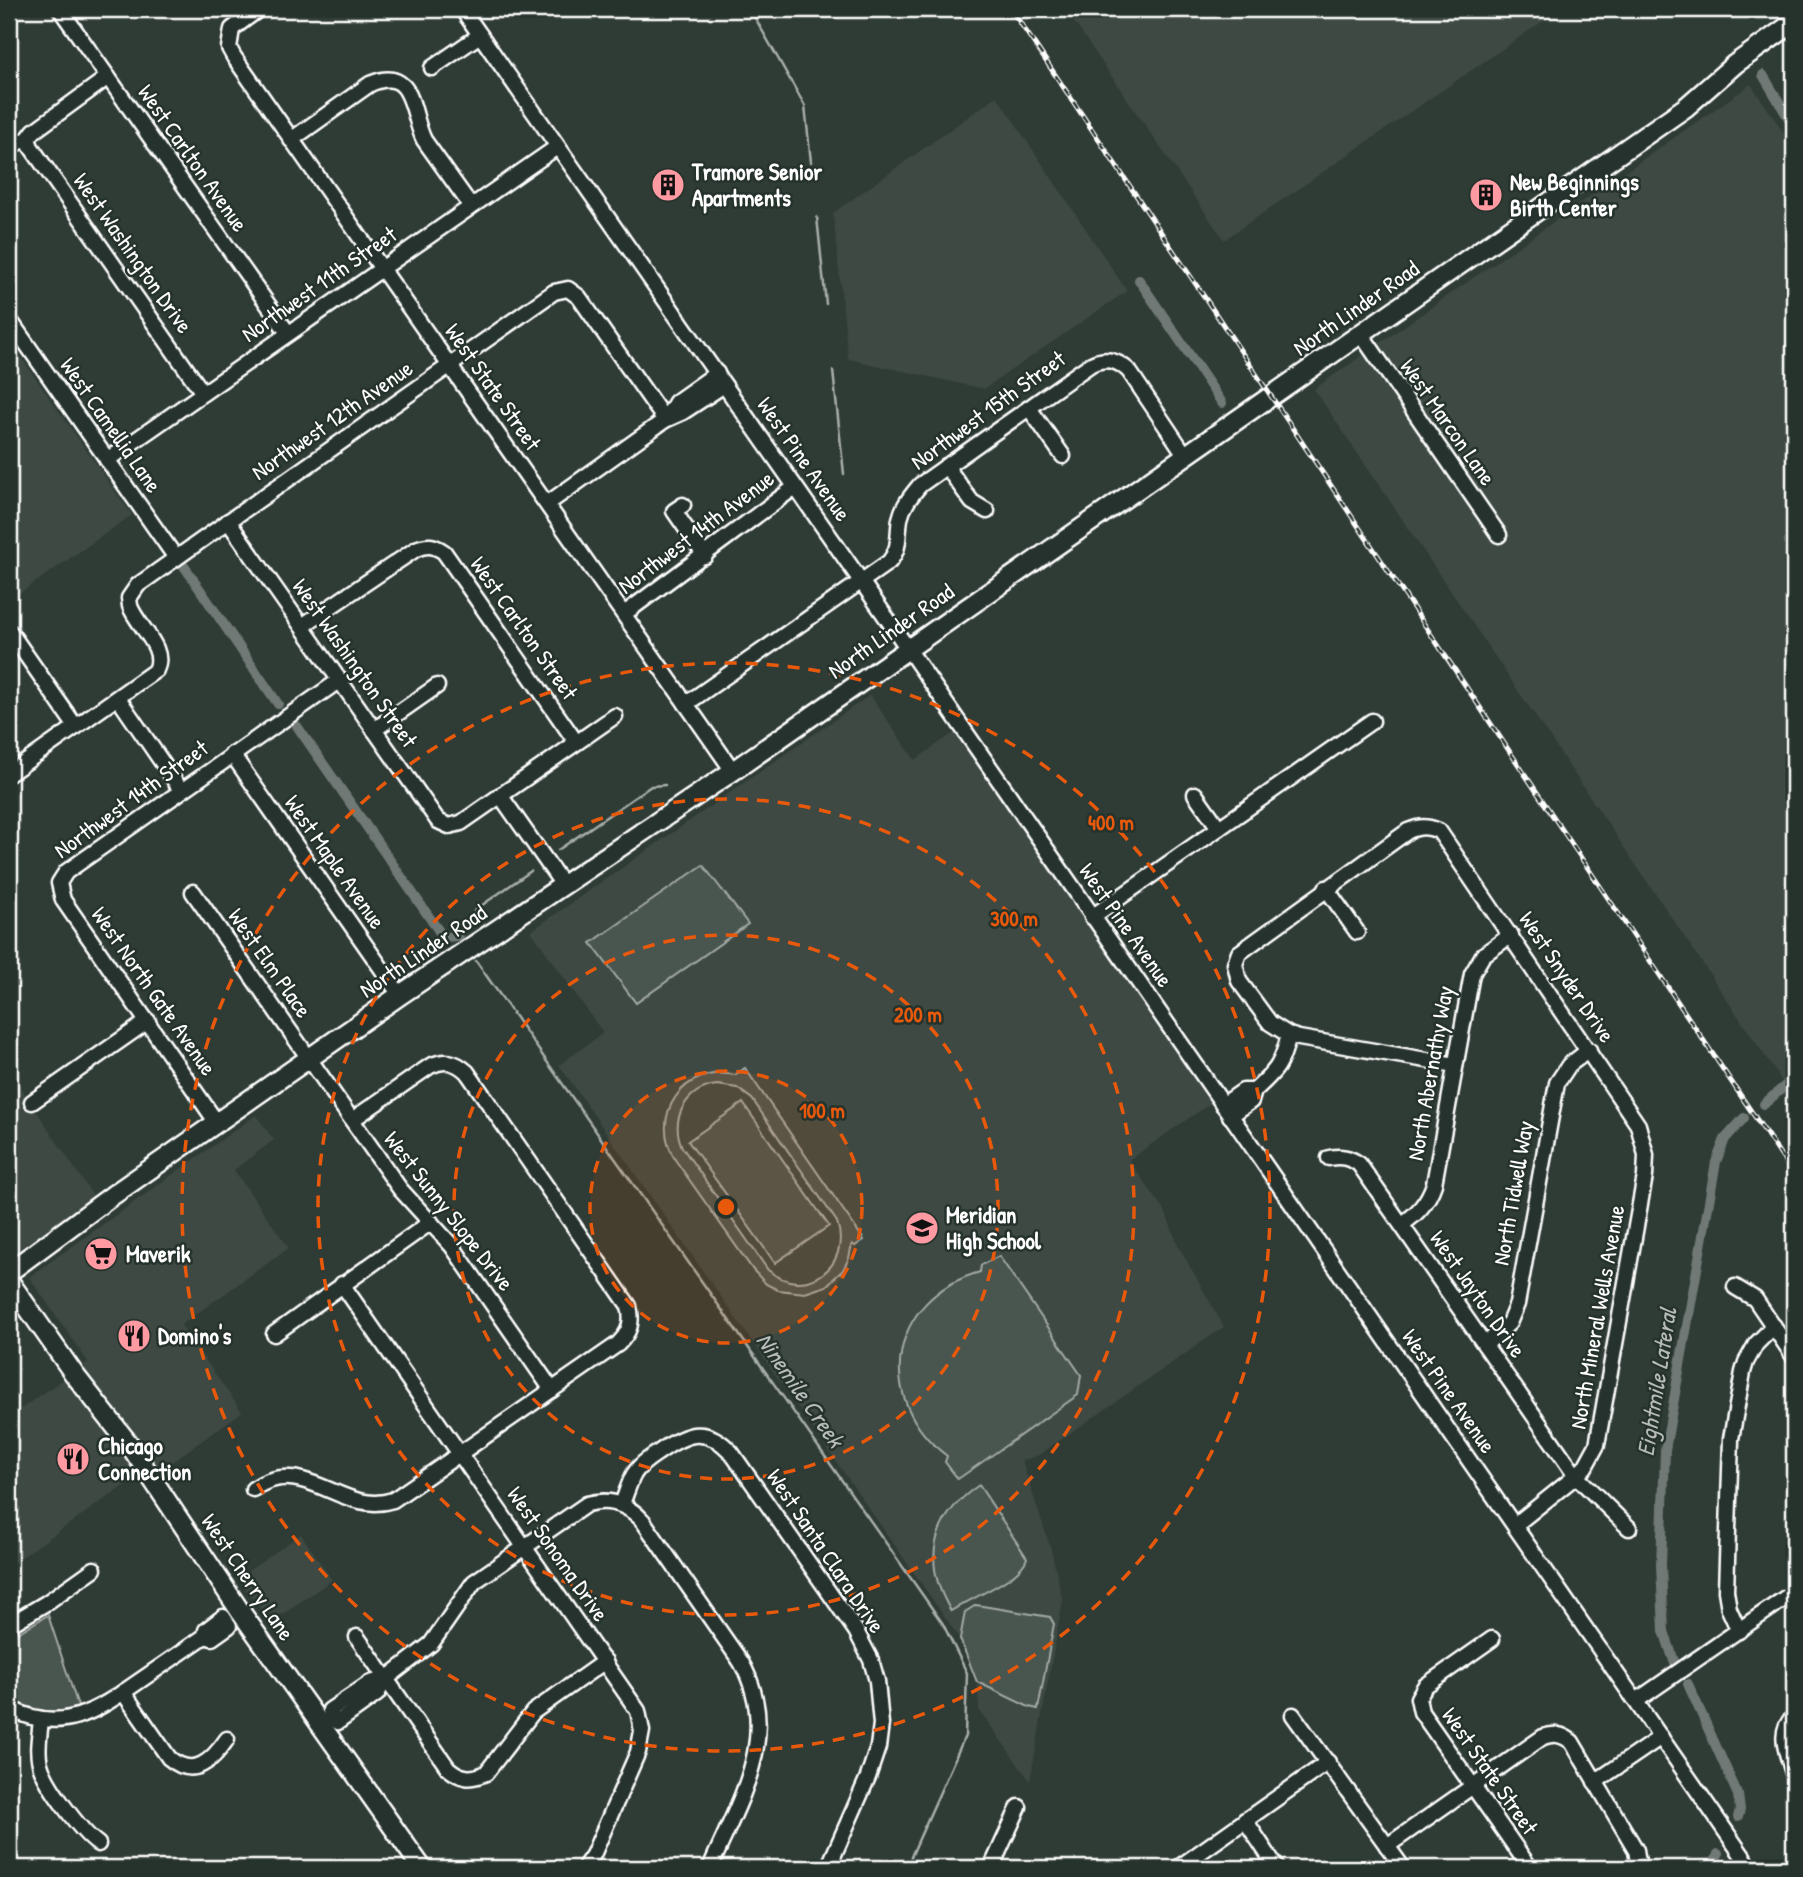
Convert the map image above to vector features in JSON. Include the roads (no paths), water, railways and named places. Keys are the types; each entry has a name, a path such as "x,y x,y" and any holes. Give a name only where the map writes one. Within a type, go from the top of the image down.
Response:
{"main road":[{"name":"North Linder Road","path":"9,1272 113,1195 400,995 733,771 1686,107 1735,64 1794,22"},
{"name":"West Cherry Lane","path":"9,1281 74,1374 129,1444 233,1616 325,1721 422,1868"}],"street":[{"name":"West Carlton Avenue","path":"60,9 288,334"},
{"name":"West State Street","path":"259,9 224,34 234,57 733,771"},
{"name":"West Pine Avenue","path":"461,9 909,649 1751,1868"},
{"path":"432,68 480,35"},
{"name":"West Washington Drive","path":"108,77 21,142 31,147 203,393"},
{"path":"291,140 370,84 390,79 400,83 408,91 424,140 471,206"},
{"name":"Northwest 11th Street","path":"107,460 557,147"},
{"name":"Northwest 12th Avenue","path":"118,698 151,676 160,663 156,648 132,614 129,598 138,585 554,292 568,289 579,297 665,420"},
{"name":"West Camellia Lane","path":"9,319 176,558"},
{"name":"West Marcon Lane","path":"1361,334 1499,534"},
{"name":"Northwest 15th Street","path":"686,704 901,555 900,519 906,500 920,485 1091,364 1101,360 1121,363 1186,456"},
{"path":"547,504 665,420 676,402 721,379"},
{"path":"1029,408 1063,456"},
{"path":"946,466 972,502 987,511"},
{"name":"Northwest 14th Avenue","path":"624,614 795,487"},
{"path":"683,505 674,511 705,556"},
{"name":"West Washington Street","path":"228,521 438,821 449,826 460,823 500,795"},
{"name":"West Carlton Street","path":"302,626 416,549 431,545 444,552 576,742"},
{"path":"10,632 76,727"},
{"path":"232,754 340,680"},
{"path":"374,730 437,686"},
{"path":"9,774 118,698 181,790"},
{"path":"563,885 500,795 615,716"},
{"path":"1092,917 1372,722"},
{"name":"Northwest 14th Street","path":"59,883 66,872 232,754"},
{"name":"West Maple Avenue","path":"232,754 400,995"},
{"path":"1195,794 1219,828"},
{"name":"West Snyder Drive","path":"1326,888 1408,831 1417,827 1439,831 1638,1125 1645,1145 1646,1166"},
{"name":"West North Gate Avenue","path":"59,883 63,900 218,1123"},
{"path":"1357,932 1326,888 1239,953 1235,964 1239,981 1263,1015 1278,1030 1289,1035 1455,1065"},
{"name":"West Elm Place","path":"193,892 310,1059"},
{"name":"North Abernathy Way","path":"1402,1224 1419,1212 1430,1194 1472,974 1483,955 1511,935"},
{"path":"32,1101 148,1021"},
{"path":"1226,1110 1251,1101 1254,1091 1277,1069 1289,1035"},
{"name":"North Tidwell Way","path":"1485,1345 1509,1323 1517,1304 1557,1083 1569,1065 1588,1051"},
{"name":"West Sunny Slope Drive","path":"310,1059 400,1189 452,1246 552,1390"},
{"path":"253,1489 272,1478 282,1476 321,1485 362,1503 393,1500 618,1344 630,1327 632,1316 629,1306 460,1065 439,1061 429,1066 352,1120"},
{"name":"West Jayton Drive","path":"1329,1158 1340,1156 1359,1164 1576,1476 1629,1528"},
{"name":"North Mineral Wells Avenue","path":"1515,1525 1576,1476 1592,1456 1601,1433 1646,1166"},
{"path":"274,1334 431,1222"},
{"name":"West Sonoma Drive","path":"342,1284 638,1711 641,1742 593,1855 584,1868"},
{"path":"1735,1287 1755,1299 1794,1357"},
{"path":"1739,1631 1729,1609 1726,1591 1731,1439 1745,1362 1756,1344 1774,1326"},
{"name":"West Santa Clara Drive","path":"622,1504 635,1472 684,1437 705,1435 723,1443 732,1452 856,1631 874,1671 880,1702 878,1747 868,1777 828,1868"},
{"path":"325,1721 330,1710 370,1683 386,1679 432,1644 474,1582 587,1504 607,1501 622,1504 643,1521 741,1662 751,1681 757,1702 759,1734 756,1756 710,1868"},
{"path":"9,1625 94,1569"},
{"path":"1636,1701 1794,1592"},
{"path":"9,1709 41,1719 62,1720 83,1716 102,1707 205,1636 212,1638 229,1626 233,1616"},
{"path":"357,1637 448,1768 456,1775 466,1778 486,1773 533,1712 605,1661"},
{"name":"West State Street","path":"1492,1639 1425,1686 1418,1698 1420,1712 1530,1868"},
{"path":"123,1692 169,1758 177,1765 198,1767 216,1755 227,1740"},
{"path":"1293,1715 1403,1868"},
{"path":"1794,1716 1788,1722 1783,1735 1794,1777"},
{"path":"41,1719 38,1751 43,1772 87,1836 98,1844"},
{"path":"1388,1846 1543,1737 1557,1734 1572,1742 1636,1850 1639,1868"},
{"path":"1595,1782 1661,1737"},
{"path":"1178,1868 1328,1762"},
{"path":"991,1868 1019,1807"},
{"path":"1245,1820 1277,1868"}],"waterway":[{"name":"Ninemile Creek","path":"750,9 805,106 811,162"},
{"name":"Eightmile Lateral","path":"1763,75 1794,127"},
{"name":"Ninemile Creek","path":"817,217 826,304"},
{"path":"1139,280 1222,403"},
{"name":"Ninemile Creek","path":"833,371 844,474"},
{"path":"184,566 278,704"},
{"path":"297,726 443,937 459,936"},
{"name":"Ninemile Creek","path":"558,850 651,786 665,785"},
{"name":"Ninemile Creek","path":"460,936 475,910 531,871"},
{"name":"Ninemile Creek","path":"476,961 943,1624 967,1673 965,1736 906,1868"},
{"name":"Eightmile Lateral","path":"1790,1046 1794,986"},
{"name":"Eightmile Lateral","path":"1764,1104 1786,1085"},
{"name":"Eightmile Lateral","path":"1674,1661 1664,1631 1661,1565 1665,1450 1716,1162 1725,1139 1744,1118"},
{"name":"Eightmile Lateral","path":"1688,1684 1738,1795 1738,1817"},
{"name":"Eightmile Lateral","path":"1713,1868 1718,1854"}],"railway":[{"path":"1011,9 1794,1175"}],"place":[{"name":"Tramore Senior Apartments","path":"668,185"},
{"name":"New Beginnings Birth Center","path":"1486,195"},
{"name":"Meridian High School","path":"922,1228"},
{"name":"Maverik","path":"101,1254"},
{"name":"Domino's","path":"134,1336"},
{"name":"Chicago Connection","path":"73,1459"}]}
